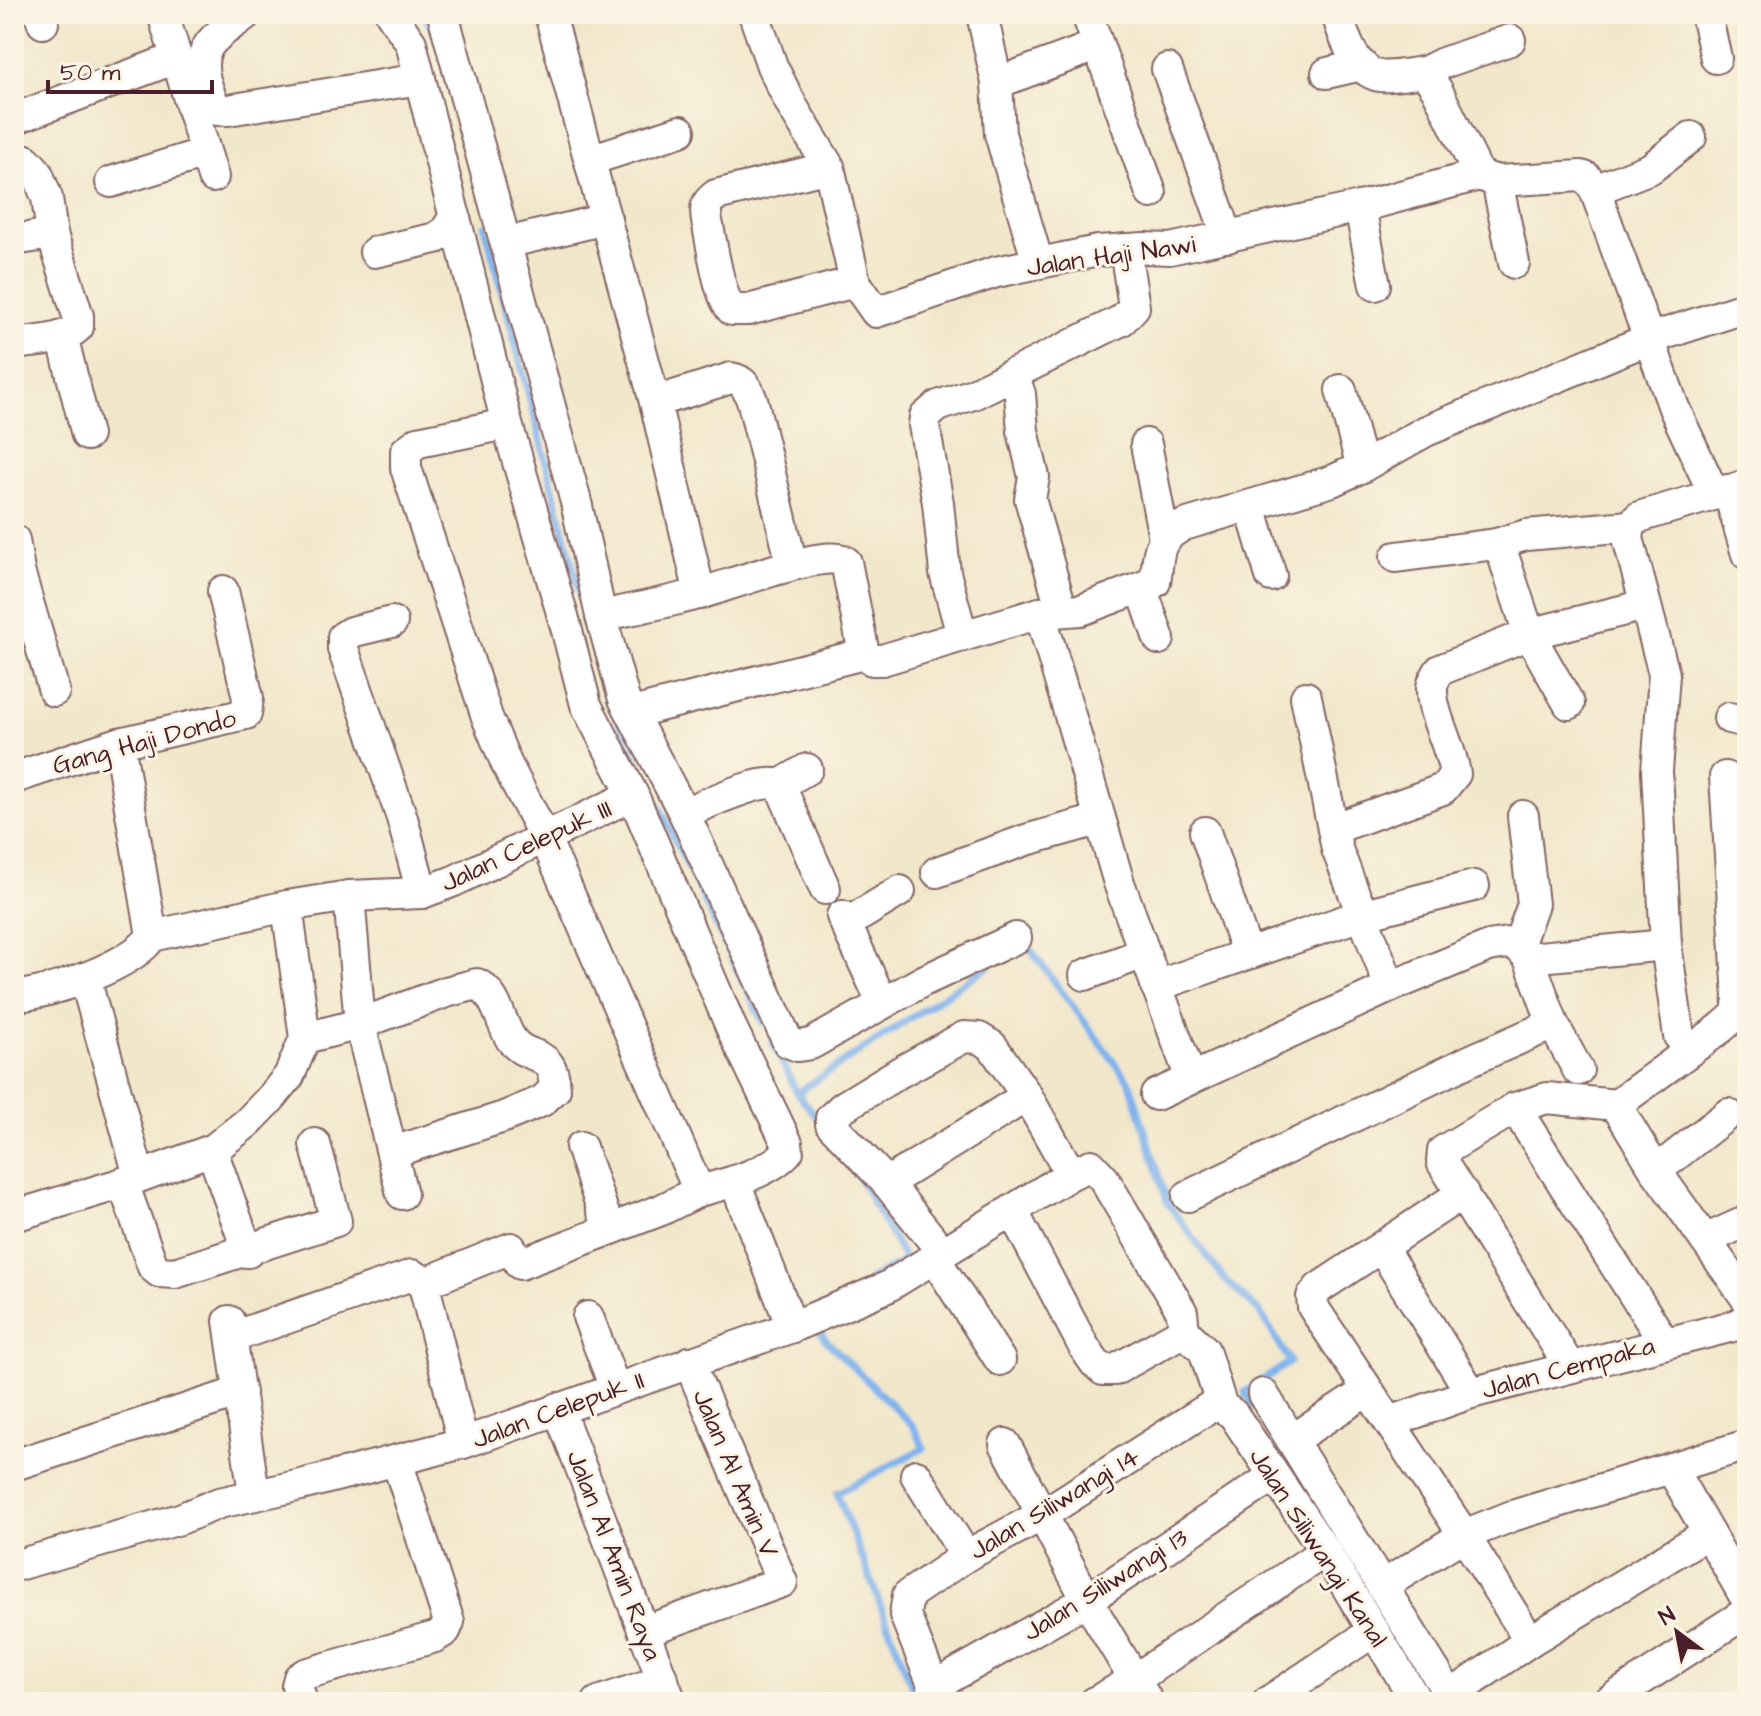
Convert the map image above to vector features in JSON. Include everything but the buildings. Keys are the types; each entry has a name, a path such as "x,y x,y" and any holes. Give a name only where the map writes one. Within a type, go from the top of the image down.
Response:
{"street":[{"path":"111,182 209,165 163,14"},
{"path":"246,14 208,44 203,53 201,63 211,100 218,110 420,79"},
{"path":"422,1284 511,1248 520,1264 661,1210 699,1191 735,1182 782,1159 788,1151 787,1143 731,1027 633,795 610,704 601,616 576,502 443,14"},
{"path":"550,14 655,402 700,594"},
{"name":"Jalan Haji Nawi","path":"754,14 779,80 829,167 855,282 876,312 996,272 1098,251 1170,249 1488,178 1581,176 1587,178 1595,190"},
{"path":"982,14 997,83 1000,134 1038,263"},
{"path":"1087,14 1151,193"},
{"path":"1337,14 1345,40 1362,65 1368,72 1382,76 1425,72 1510,40"},
{"path":"1706,14 1716,58"},
{"path":"406,19 507,424 566,627 610,704 684,813 788,1042 798,1046 811,1044 882,1002 1016,938"},
{"path":"997,83 1098,45"},
{"path":"14,119 176,58"},
{"path":"1327,73 1362,65"},
{"path":"1167,69 1228,237"},
{"path":"1425,72 1488,178 1514,263"},
{"path":"590,160 680,131"},
{"path":"1691,137 1651,168 1595,190 1674,408 1730,490 1747,554"},
{"path":"14,157 26,160 37,172 47,198 52,234 78,316 78,327 72,333 14,344"},
{"path":"829,167 716,195 708,201 705,209 707,221 723,291 732,310 748,310 855,282"},
{"path":"1360,207 1375,285"},
{"path":"375,252 436,238 445,232 455,216"},
{"path":"506,243 606,219"},
{"path":"14,240 52,234"},
{"path":"962,635 945,573 925,417 938,406 973,394 1122,320 1134,307 1125,249"},
{"path":"601,616 700,594 792,565 838,557 846,562 864,654 872,660 882,660 1051,612 1081,610 1155,582 1158,552 1164,538 1184,525 1332,481 1426,431 1649,339 1747,307"},
{"path":"62,336 87,435"},
{"path":"1013,374 1020,394 1023,431 1034,477 1030,499 1051,612 1098,820 1191,1079"},
{"path":"655,402 731,378 745,385 753,403 792,565"},
{"path":"1341,390 1362,467"},
{"path":"507,424 418,442 406,451 404,458 487,717 507,765 544,836 699,1191"},
{"path":"1146,444 1164,538"},
{"path":"1676,1050 1666,945 1657,771 1664,674 1628,538 1630,526 1639,517 1730,490"},
{"path":"1250,506 1271,576"},
{"path":"1396,557 1496,544 1526,535 1630,526"},
{"path":"14,540 19,571 54,691"},
{"path":"1496,544 1503,555 1529,634 1569,704"},
{"path":"1142,589 1159,639"},
{"name":"Gang Haji Dondo","path":"14,778 119,743 246,714 248,698 223,591"},
{"path":"1333,829 1443,789 1455,774 1432,685 1440,670 1529,634 1645,605"},
{"path":"392,622 345,636 343,649 402,818 422,893"},
{"path":"610,704 864,654"},
{"path":"1306,697 1337,849 1390,987"},
{"path":"14,996 85,978 140,950 152,936 119,743"},
{"path":"780,785 807,769"},
{"path":"1570,1367 1441,1156 1443,1151 1515,1108 1547,1098 1616,1105 1676,1050 1737,1014 1739,998 1725,777"},
{"path":"684,813 759,785 774,782 780,785 825,889"},
{"name":"Jalan Celepuk III","path":"152,936 287,906 349,896 422,893 454,881 633,795"},
{"path":"1523,816 1533,904 1523,952 1553,1024 1578,1070"},
{"path":"937,872 1039,836 1098,820"},
{"path":"1205,832 1247,953"},
{"path":"1156,986 1364,914 1474,886"},
{"path":"882,1002 844,920 900,891"},
{"path":"349,896 360,1024 402,1194"},
{"path":"14,1216 214,1149 248,1122 289,1076 305,1038 287,906"},
{"path":"1156,1095 1390,987 1489,946 1507,943 1523,952 1666,945"},
{"path":"1085,975 1144,953"},
{"path":"85,978 146,1252 159,1272 175,1273 248,1252 336,1221 315,1144"},
{"path":"305,1038 360,1024 446,992 477,984 483,987 496,1005 512,1040 538,1054 554,1072 555,1089 542,1101 504,1117 393,1152"},
{"path":"1188,1196 1553,1024"},
{"path":"1000,1360 939,1256 887,1183 836,1133 831,1124 831,1118 843,1107 964,1037 979,1038 992,1046 1027,1096 1071,1174 1091,1165 1104,1179 1182,1312 1184,1331"},
{"path":"887,1183 1027,1096"},
{"path":"1616,1105 1656,1171 1747,1299"},
{"path":"1515,1108 1664,1342"},
{"path":"1656,1171 1728,1114"},
{"path":"581,1147 609,1229"},
{"path":"215,1159 248,1252"},
{"name":"Jalan Celepuk II","path":"14,1566 180,1519 219,1503 463,1443 795,1326 887,1287 1071,1174"},
{"path":"735,1182 795,1326"},
{"path":"1463,1193 1319,1288 1312,1297 1313,1307 1464,1535 1530,1641"},
{"path":"1013,1212 1084,1347 1103,1370 1115,1370 1184,1331"},
{"path":"1705,1240 1747,1221"},
{"path":"1382,1248 1471,1393"},
{"path":"254,1494 230,1329 412,1275 422,1284 463,1443"},
{"path":"588,1317 615,1388"},
{"name":"Jalan Cempaka","path":"1390,1422 1471,1393 1737,1325 1747,1319"},
{"path":"1184,1331 1204,1350 1216,1407"},
{"name":"Jalan Al Amin V","path":"645,1631 782,1582 689,1362"},
{"path":"1292,1440 1367,1391"},
{"path":"14,1465 240,1392"},
{"path":"1263,1394 1452,1699 1530,1641 1708,1533"},
{"name":"Jalan Siliwangi Kanal","path":"1216,1407 1233,1414 1325,1551 1417,1702"},
{"name":"Jalan Siliwangi 14","path":"936,1694 910,1631 905,1606 908,1595 966,1556 1042,1515 1216,1407"},
{"name":"Jalan Al Amin Raya","path":"558,1408 667,1691"},
{"path":"1005,1444 1087,1600 1141,1691"},
{"path":"1382,1586 1464,1535 1512,1516 1747,1445"},
{"path":"302,1702 297,1686 299,1678 305,1674 435,1637 445,1631 449,1622 397,1461"},
{"path":"1671,1468 1747,1600"},
{"path":"916,1475 966,1556"},
{"name":"Jalan Siliwangi 13","path":"936,1694 1087,1600 1274,1476"},
{"path":"1095,1702 1141,1691 1325,1551"},
{"path":"1607,1702 1747,1612"},
{"path":"1268,1702 1374,1631"},
{"path":"598,1702 667,1691"}],"waterway":[{"path":"423,14 436,36"},
{"path":"485,226 607,698 763,1023"},
{"path":"1022,944 1025,942 1130,1083 1168,1204 1225,1280 1260,1312 1290,1362 1245,1392 1253,1406"},
{"path":"797,1093 989,966"},
{"path":"772,1041 797,1093 821,1122"},
{"path":"852,1165 905,1260 871,1278"},
{"path":"816,1326 825,1339 913,1426 924,1448 837,1493 918,1702"},
{"path":"1356,1573 1436,1702"}]}
